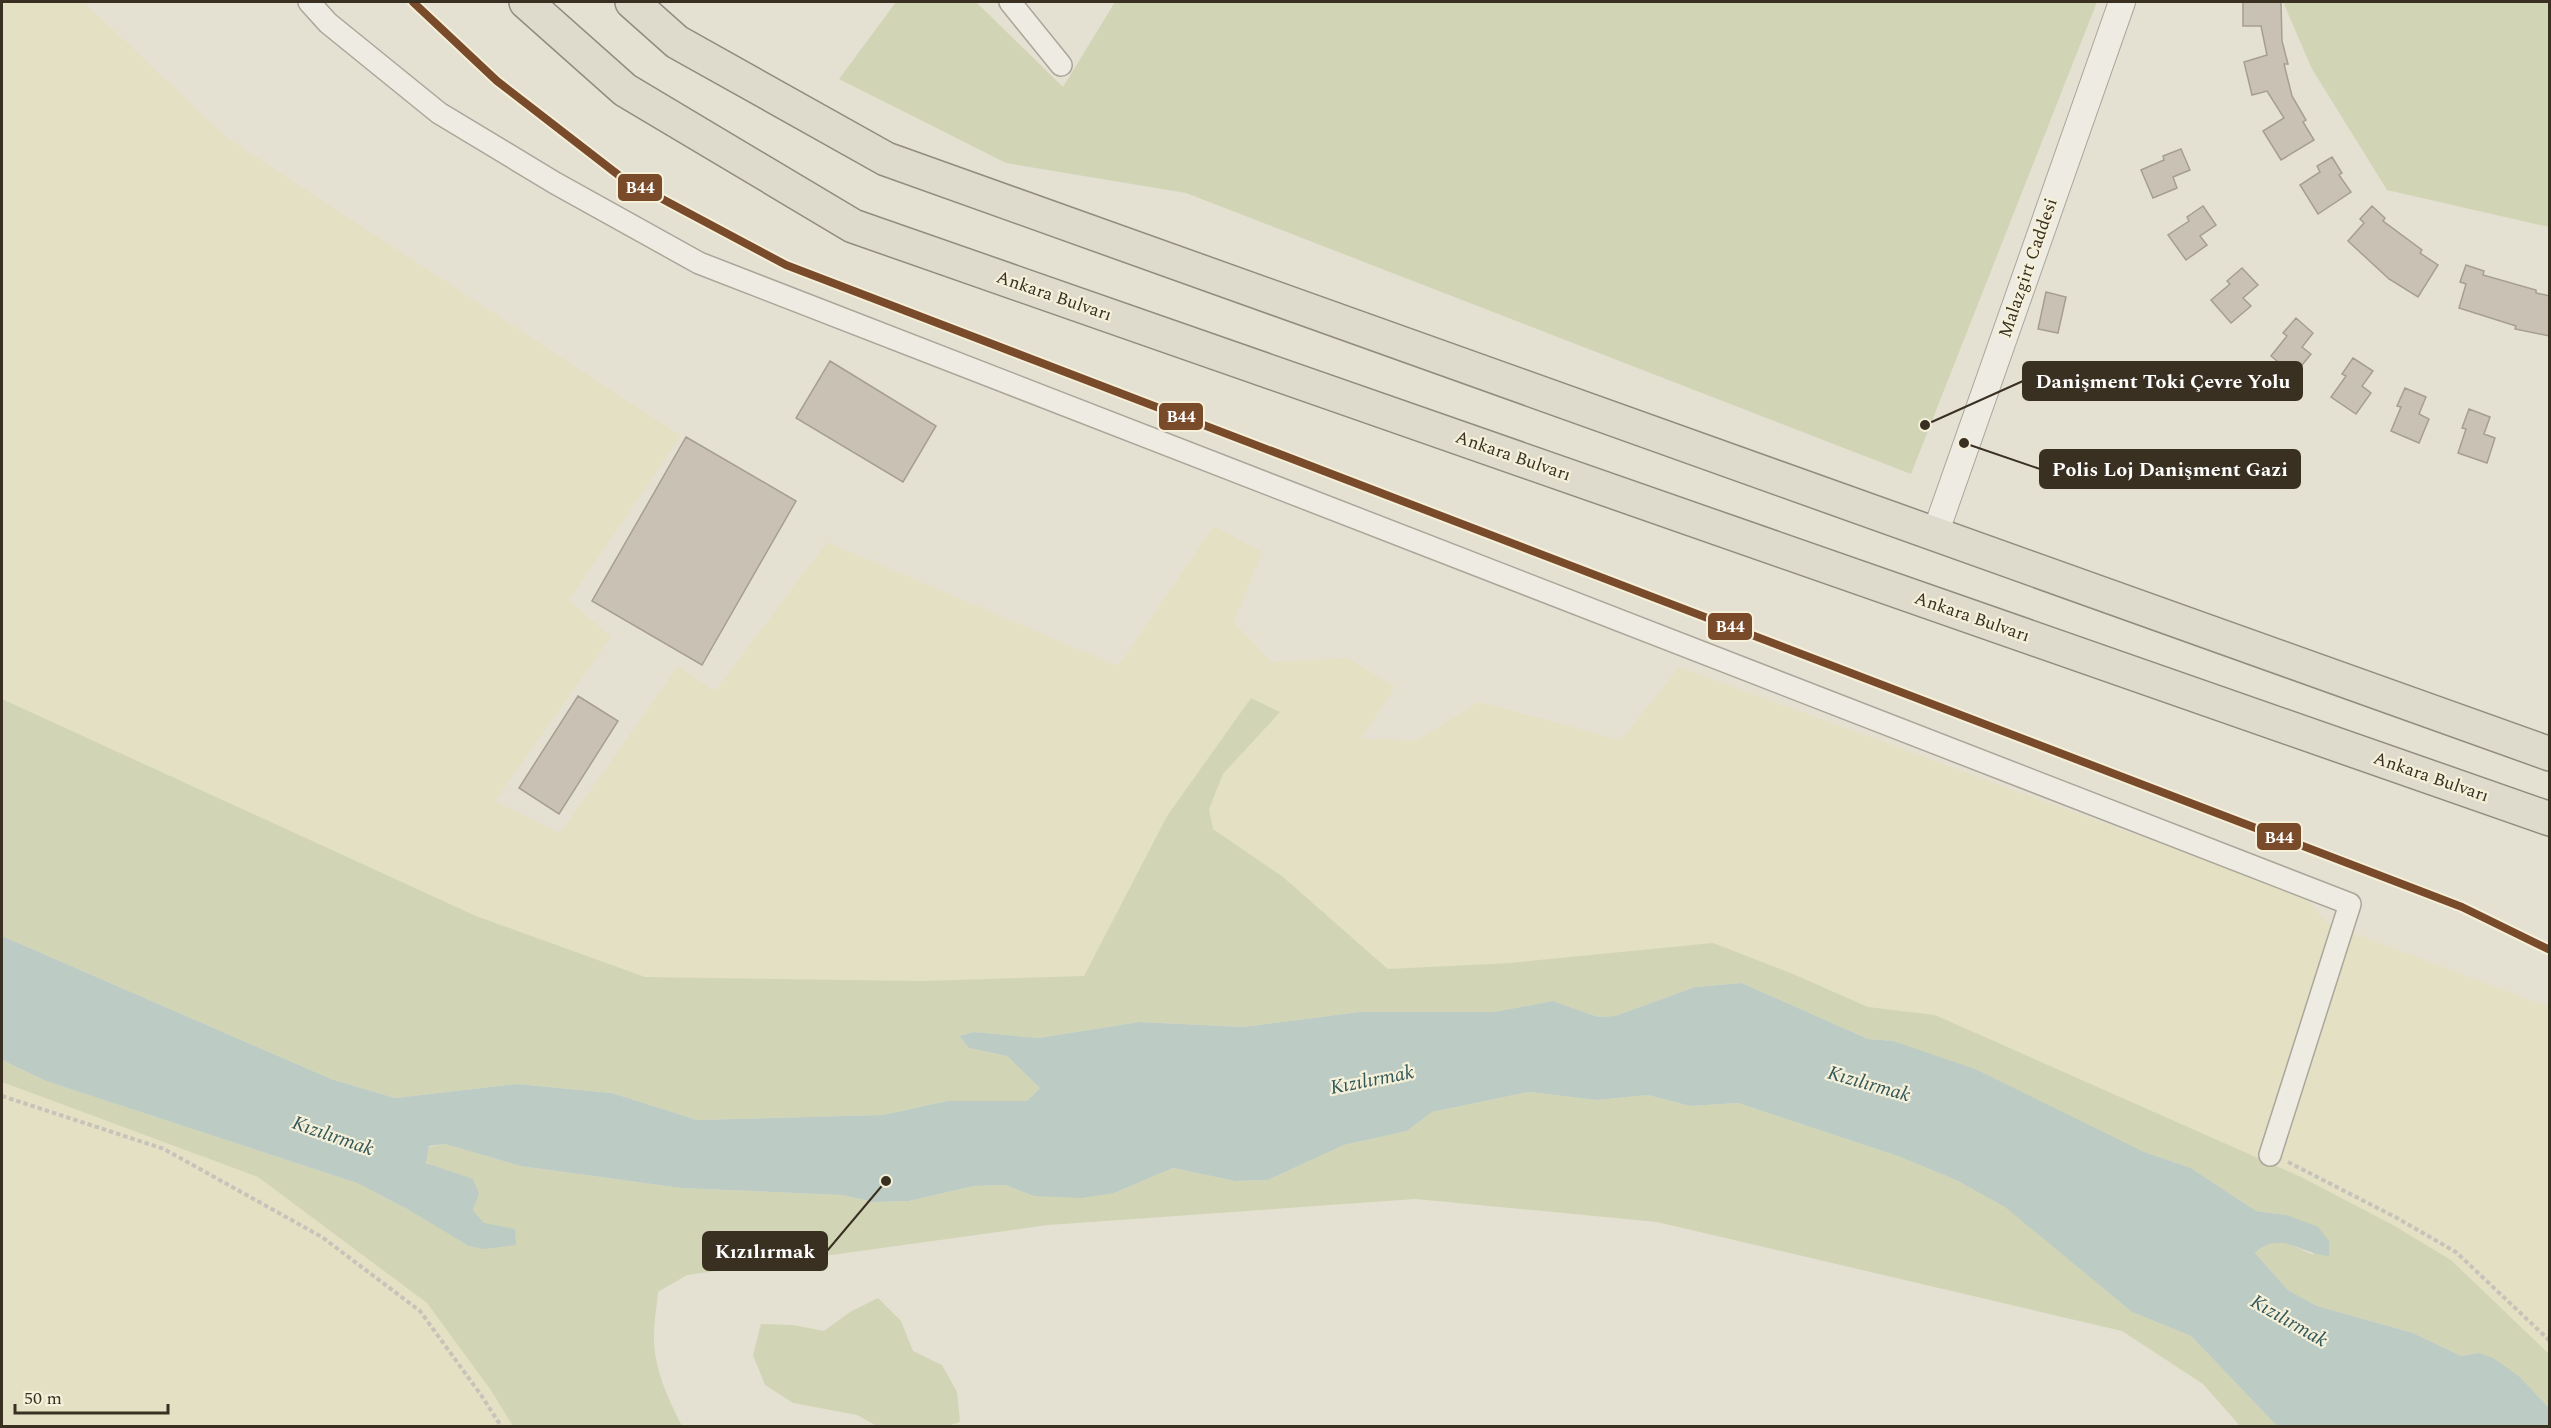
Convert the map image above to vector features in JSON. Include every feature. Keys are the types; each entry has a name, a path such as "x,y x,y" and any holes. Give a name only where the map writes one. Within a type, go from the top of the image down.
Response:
{"highway":[{"name":"Ankara Bulvarı","path":"526,2 625,90 853,226 2550,819"},
{"path":"632,2 677,42 886,159 2550,754"}],"street":[{"path":"309,2 328,23 439,114 555,183 699,263 2350,904 2271,1155"},
{"path":"1010,2 1061,65"},
{"name":"Malazgirt Caddesi","path":"1935,534 2122,2"}],"path":[{"path":"2,1096 164,1149 321,1238 420,1311 501,1426"},
{"path":"2271,1155 2315,1174 2456,1252 2550,1341"}],"shaded area":[{"path":"2,2 84,2 226,137 681,436 569,600 611,637 495,801 560,833 678,666 715,691 827,542 1118,666 1214,526 1262,552 1234,622 1272,662 1348,658 1395,687 1361,739 1417,740 1479,702 1621,740 1679,667 2305,897 2327,923 2549,1007 2549,1354 2451,1260 2393,1225 2301,1177 1935,1015 1868,1007 1793,974 1510,963 1389,969 1283,877 1213,829 1209,809 1223,774 1279,712 1251,698 1167,816 1084,976 922,981 645,977 476,916 2,699"},
{"path":"2,1082 258,1177 427,1303 490,1389 513,1426 2,1426"}],"green space":[{"path":"896,2 976,2 1063,87 1115,2 2097,2 1911,474 1186,193 1006,163 839,79"},
{"path":"2283,2 2549,2 2549,227 2387,190 2312,69"},
{"path":"1251,698 1280,712 1223,774 1209,809 1213,829 1283,877 1388,969 1510,963 1713,943 1793,974 1868,1007 1935,1015 2301,1177 2393,1225 2451,1260 2549,1354 2549,1408 2520,1377 2478,1353 2461,1356 2413,1333 2317,1306 2288,1290 2255,1253 2271,1243 2284,1242 2314,1255 2287,1215 2256,1211 2191,1168 2144,1152 1893,1041 1868,1039 1742,983 1695,987 1615,1016 1598,1017 1553,1001 1494,1012 1359,1012 1244,1027 1139,1022 1039,1038 974,1032 959,1036 969,1048 1007,1056 1040,1088 1027,1101 947,1101 883,1115 697,1120 612,1093 517,1084 395,1098 331,1079 2,936 2,699 476,916 645,977 922,981 1084,976 1167,816"},
{"path":"2,1060 46,1081 357,1183 409,1210 484,1223 473,1210 479,1194 426,1162 429,1147 445,1144 520,1166 681,1188 842,1195 874,1202 909,1201 974,1186 1005,1185 1034,1196 1114,1193 1173,1168 1235,1181 1268,1180 1344,1145 1407,1131 1432,1112 1529,1092 1597,1100 1648,1095 1690,1106 1738,1103 1898,1156 1956,1180 2006,1207 2132,1312 2191,1336 2277,1426 2240,1426 2203,1384 2122,1331 1657,1222 1415,1199 1048,1225 687,1275 658,1292 654,1329 654,1346 659,1370 682,1426 513,1426 490,1389 427,1303 258,1177 2,1082"},
{"path":"878,1298 901,1321 913,1351 942,1365 957,1392 960,1422 948,1426 877,1426 857,1415 793,1403 765,1385 753,1355 761,1324 793,1325 824,1331 850,1312"}],"water":[{"name":"Kızılırmak","path":"2,936 331,1079 395,1098 517,1084 612,1093 697,1120 883,1115 947,1101 1027,1101 1040,1088 1007,1056 969,1048 959,1036 974,1032 1039,1038 1139,1022 1244,1027 1359,1012 1494,1012 1553,1001 1598,1017 1615,1016 1695,987 1742,983 1868,1039 1893,1041 1975,1069 2144,1152 2191,1168 2256,1211 2287,1215 2318,1227 2329,1241 2329,1256 2282,1243 2264,1246 2255,1253 2288,1290 2317,1306 2413,1333 2461,1356 2478,1353 2493,1358 2520,1377 2549,1408 2549,1426 2277,1426 2191,1336 2132,1312 2005,1207 1956,1180 1898,1156 1738,1103 1690,1106 1648,1095 1597,1100 1529,1092 1432,1112 1407,1131 1344,1145 1268,1180 1235,1181 1173,1168 1114,1193 1081,1198 1034,1196 1005,1185 974,1186 909,1201 874,1202 842,1195 681,1188 520,1166 445,1144 429,1146 426,1163 473,1179 479,1194 473,1210 484,1223 515,1229 516,1245 484,1249 469,1246 409,1210 357,1183 46,1081 2,1060"}],"building":[{"path":"2243,2 2281,2 2282,41 2288,64 2284,64 2292,96 2314,140 2281,160 2263,131 2284,118 2267,91 2252,95 2244,62 2267,55 2261,26 2243,26"},
{"path":"2181,149 2190,170 2173,177 2177,188 2153,198 2141,170 2164,160 2163,156"},
{"path":"2332,157 2342,173 2339,175 2351,192 2318,214 2300,185 2320,172 2317,166"},
{"path":"2203,206 2216,225 2200,236 2207,245 2186,260 2168,235 2189,221 2187,217"},
{"path":"2372,206 2385,218 2383,221 2422,250 2420,253 2438,265 2418,297 2389,279 2348,241 2364,223 2360,219"},
{"path":"2466,265 2484,271 2483,275 2550,296 2550,336 2515,329 2516,326 2459,308 2466,284 2460,282"},
{"path":"2242,268 2258,285 2243,298 2251,306 2231,323 2211,300 2230,284 2227,281"},
{"path":"2046,292 2066,297 2058,333 2038,329"},
{"path":"2296,318 2313,333 2302,347 2311,354 2294,375 2271,356 2287,336 2283,333"},
{"path":"2353,358 2373,371 2362,386 2371,393 2356,414 2331,397 2346,376 2342,374"},
{"path":"830,361 936,426 903,482 796,418"},
{"path":"2405,388 2426,397 2419,414 2429,419 2419,443 2391,431 2401,407 2397,406"},
{"path":"2469,409 2490,417 2484,434 2495,438 2487,463 2458,453 2466,429 2462,428"},
{"path":"686,437 796,501 702,665 592,601"},
{"path":"578,696 618,721 559,814 519,788"}],"transit line":[{"name":"B44","path":"413,2 497,81 621,177 786,265 2462,907 2550,950"}],"place":[{"name":"Danişment Toki Çevre Yolu","path":"1925,425"},
{"name":"Polis Loj Danişment Gazi","path":"1964,443"},
{"name":"Kızılırmak","path":"886,1181"}]}
